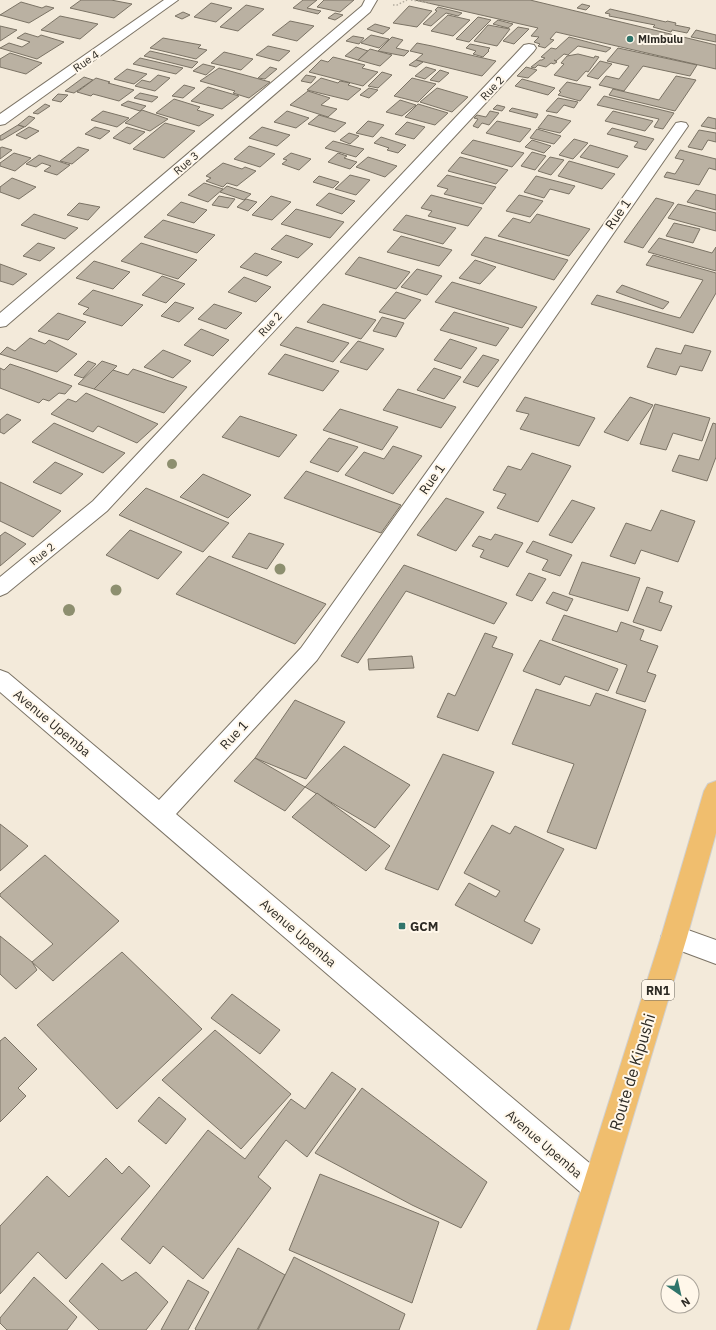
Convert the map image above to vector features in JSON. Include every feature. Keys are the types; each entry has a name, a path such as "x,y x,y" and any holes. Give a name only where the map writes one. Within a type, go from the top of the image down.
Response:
{"highway":[{"name":"Route de Kipushi","path":"553,1330 674,937 716,791"}],"street":[{"name":"Rue 4","path":"0,122 172,0"},
{"name":"Rue 3","path":"0,322 366,9 371,1"},
{"name":"Rue 2","path":"0,588 100,506 529,48"},
{"name":"Rue 1","path":"160,815 308,654 681,126"},
{"name":"Avenue Upemba","path":"0,679 596,1188"},
{"path":"674,937 716,952"}],"path":[{"path":"411,0 431,3"}],"building":[{"path":"81,0 111,0 132,4 114,18 70,8"},
{"path":"303,0 317,0 307,8 321,11 318,14 293,8"},
{"path":"324,0 354,0 340,12 317,7"},
{"path":"415,0 530,0 716,45 716,69 556,32 550,39 554,40 545,48 538,46 540,44 534,42 539,37 531,36 538,28"},
{"path":"21,2 42,8 46,6 54,8 29,23 0,15"},
{"path":"211,3 232,8 216,22 194,17"},
{"path":"582,4 590,6 586,10 577,8"},
{"path":"246,5 264,9 238,31 220,27"},
{"path":"409,6 432,11 417,27 393,23"},
{"path":"438,7 462,13 458,16 446,13 431,26 423,24 437,11 435,10"},
{"path":"610,9 676,23 675,25 690,28 687,33 672,30 671,32 653,27 655,25 609,16 610,14 605,13"},
{"path":"183,12 190,15 182,19 175,16"},
{"path":"335,13 343,15 335,20 328,18"},
{"path":"448,15 470,20 453,36 431,31"},
{"path":"60,16 98,24 80,39 41,30"},
{"path":"478,17 491,20 469,42 456,39"},
{"path":"498,20 513,24 508,28 493,24"},
{"path":"290,21 314,26 297,41 272,35"},
{"path":"375,24 390,28 383,34 367,29"},
{"path":"488,25 510,29 497,46 474,41"},
{"path":"0,26 17,30 0,41"},
{"path":"518,27 529,29 514,44 503,41"},
{"path":"696,30 716,35 716,42 691,37"},
{"path":"25,33 38,37 41,35 64,42 37,59 0,48 9,43 22,47 30,42 17,38"},
{"path":"371,35 389,39 379,48 361,43"},
{"path":"353,36 364,38 359,44 346,41"},
{"path":"392,37 403,40 396,48 409,51 404,56 378,51"},
{"path":"569,37 611,48 606,52 578,46 568,55 564,54 556,61 554,60 557,62 554,64 551,63 546,67 538,65 535,68 531,67 545,58 541,57 551,48 556,49"},
{"path":"163,38 201,45 198,48 207,50 196,59 150,48"},
{"path":"417,43 496,61 482,76 416,60 423,54 410,51"},
{"path":"470,44 490,48 483,57 473,54 476,51 466,48"},
{"path":"268,46 290,51 279,61 256,55"},
{"path":"356,47 368,51 358,60 345,56"},
{"path":"618,48 697,65 690,76 643,66 624,91 599,85 606,76 619,79 629,66 607,61"},
{"path":"370,49 392,55 380,66 358,60"},
{"path":"150,51 198,62 192,68 144,56"},
{"path":"224,52 253,59 241,70 211,63"},
{"path":"10,53 42,63 26,74 0,67 0,59"},
{"path":"578,54 594,58 595,56 599,57 588,72 586,71 577,81 554,75 564,64 561,63 567,56"},
{"path":"333,57 365,65 362,68 378,72 363,86 309,72 321,60 328,62"},
{"path":"140,58 183,68 176,74 133,64"},
{"path":"416,60 423,62 416,67 409,65"},
{"path":"600,61 612,64 598,79 587,76"},
{"path":"203,64 215,67 206,75 193,71"},
{"path":"270,67 277,69 265,79 258,78"},
{"path":"426,67 436,70 425,79 415,76"},
{"path":"526,67 537,70 528,78 517,76"},
{"path":"219,68 270,82 249,98 233,93 235,91 200,81"},
{"path":"127,69 147,74 134,84 114,79"},
{"path":"440,70 449,73 439,82 430,80"},
{"path":"382,72 392,75 378,88 368,86"},
{"path":"158,75 170,78 155,91 135,86 142,80 150,82"},
{"path":"306,75 316,77 311,83 301,81"},
{"path":"676,76 696,80 675,111 609,95 613,89 659,100"},
{"path":"84,77 93,80 74,93 65,91"},
{"path":"96,78 134,90 119,101 93,94 91,96 77,92"},
{"path":"321,78 338,83 340,81 350,83 348,85 361,89 348,100 307,90"},
{"path":"412,78 436,84 418,102 394,96"},
{"path":"522,79 555,88 548,95 515,86"},
{"path":"567,82 591,87 580,101 558,95 561,92 559,91"},
{"path":"184,85 195,88 183,98 172,96"},
{"path":"208,87 239,96 222,109 191,101"},
{"path":"369,88 378,90 369,98 360,95"},
{"path":"437,88 468,97 452,112 420,102"},
{"path":"308,91 330,98 321,105 337,109 328,117 290,105"},
{"path":"140,93 158,97 152,102 134,98"},
{"path":"58,94 68,95 61,102 52,100"},
{"path":"604,96 674,113 663,129 654,127 659,119 597,105"},
{"path":"558,98 578,102 574,108 564,105 557,113 546,111"},
{"path":"174,99 200,107 197,110 214,115 199,126 156,113"},
{"path":"400,100 416,105 402,116 386,112"},
{"path":"128,101 146,106 140,111 121,105"},
{"path":"45,104 50,106 38,114 33,113"},
{"path":"418,104 448,113 435,125 405,117"},
{"path":"497,105 505,107 502,111 493,109"},
{"path":"512,108 538,114 536,118 509,111"},
{"path":"142,110 168,119 150,131 125,123"},
{"path":"103,111 129,118 117,127 91,120"},
{"path":"287,111 309,118 296,128 274,122"},
{"path":"490,111 499,113 489,125 482,123 478,128 473,126 478,119 474,118 477,115 486,117"},
{"path":"613,111 653,121 645,131 605,121"},
{"path":"319,115 346,123 335,132 308,124"},
{"path":"548,115 571,121 560,133 538,128"},
{"path":"29,116 35,118 25,127 18,125"},
{"path":"708,117 716,119 716,129 701,126"},
{"path":"368,121 384,125 373,137 356,133"},
{"path":"497,121 531,129 520,142 486,133"},
{"path":"407,122 425,127 414,139 395,134"},
{"path":"165,123 195,131 164,158 133,149"},
{"path":"18,125 24,127 0,140 0,136"},
{"path":"29,127 39,131 26,139 16,135"},
{"path":"95,127 110,131 100,139 85,134"},
{"path":"127,127 145,132 130,144 113,138"},
{"path":"262,127 290,135 277,146 249,138"},
{"path":"612,128 654,139 646,150 634,147 638,142 607,134"},
{"path":"537,129 561,136 554,144 530,138"},
{"path":"699,130 716,133 716,142 708,140 702,150 688,147"},
{"path":"349,133 359,136 350,144 340,140"},
{"path":"381,137 406,145 398,153 387,150 389,148 374,143"},
{"path":"574,139 588,143 573,159 559,155"},
{"path":"473,140 524,153 512,167 461,153"},
{"path":"532,140 551,146 544,153 525,147"},
{"path":"333,141 364,149 356,157 325,148"},
{"path":"590,145 628,156 618,168 580,157"},
{"path":"249,146 275,154 260,167 234,159"},
{"path":"2,147 12,150 0,159 0,148"},
{"path":"78,147 89,150 72,164 60,161"},
{"path":"680,150 716,159 716,170 709,168 699,185 664,177 667,172 675,174 684,160 675,158"},
{"path":"532,152 546,156 535,170 521,166"},
{"path":"14,153 31,158 15,171 0,166 0,163"},
{"path":"291,153 311,159 299,170 282,164 287,160 283,159"},
{"path":"338,153 347,156 344,158 357,162 350,169 328,162"},
{"path":"39,155 70,165 57,175 44,171 51,166 42,163 36,167 26,164"},
{"path":"368,157 397,166 385,177 356,167"},
{"path":"460,157 508,170 496,184 448,171"},
{"path":"550,157 564,160 551,175 538,171"},
{"path":"569,161 615,174 602,189 558,176"},
{"path":"223,163 242,169 245,167 256,171 237,186 227,183 223,187 206,181 211,178 206,176"},
{"path":"350,175 370,180 356,195 335,189"},
{"path":"447,175 496,187 483,204 444,194 448,189 437,186"},
{"path":"319,176 339,182 333,188 313,182"},
{"path":"536,176 575,186 569,194 550,189 544,198 524,192"},
{"path":"12,178 36,187 19,199 0,192 0,187"},
{"path":"204,183 223,189 208,202 188,195"},
{"path":"227,186 251,194 244,200 220,192"},
{"path":"696,190 716,195 716,210 687,202"},
{"path":"329,193 355,201 342,214 316,205"},
{"path":"431,195 482,208 468,226 428,216 432,211 421,208"},
{"path":"519,195 543,201 530,217 506,211"},
{"path":"219,196 235,199 228,208 212,205"},
{"path":"271,196 291,202 272,220 252,215"},
{"path":"656,198 674,203 643,248 624,242"},
{"path":"246,199 257,202 248,211 237,207"},
{"path":"181,202 207,210 194,223 167,215"},
{"path":"79,203 100,207 88,220 67,215"},
{"path":"678,204 716,213 716,231 668,218"},
{"path":"296,209 344,222 330,238 281,224"},
{"path":"34,214 78,228 65,239 21,225"},
{"path":"537,214 590,229 569,256 498,236 513,218 530,223"},
{"path":"406,215 456,228 443,244 393,230"},
{"path":"163,220 215,235 197,253 144,237"},
{"path":"674,223 700,229 693,243 666,236"},
{"path":"286,235 313,244 298,258 271,249"},
{"path":"401,236 452,250 439,266 387,252"},
{"path":"485,237 568,260 554,280 471,255"},
{"path":"659,238 712,253 716,247 716,271 648,252"},
{"path":"38,243 55,248 40,261 23,256"},
{"path":"141,243 197,260 178,279 121,261"},
{"path":"255,253 282,262 267,276 240,267"},
{"path":"653,255 716,273 716,293 693,333 591,304 597,295 680,318 703,280 646,265"},
{"path":"359,257 410,272 396,289 345,274"},
{"path":"475,260 496,267 480,284 459,278"},
{"path":"94,261 130,272 113,289 76,278"},
{"path":"0,264 27,274 13,285 0,281"},
{"path":"417,269 442,276 427,295 401,287"},
{"path":"162,276 185,284 166,303 142,295"},
{"path":"244,277 271,287 256,302 228,292"},
{"path":"452,282 537,307 522,328 435,302"},
{"path":"622,285 669,302 663,309 616,292"},
{"path":"93,290 143,305 122,326 83,314 89,308 78,304"},
{"path":"396,292 421,300 405,319 379,312"},
{"path":"175,302 194,308 179,322 161,316"},
{"path":"214,304 242,313 226,329 198,319"},
{"path":"323,304 376,320 361,339 307,322"},
{"path":"454,312 509,328 496,346 440,330"},
{"path":"58,313 86,322 68,340 38,331"},
{"path":"382,317 404,323 396,337 373,331"},
{"path":"296,327 349,343 333,362 280,345"},
{"path":"201,329 229,340 213,356 184,345"},
{"path":"30,338 45,344 49,340 77,354 57,372 0,354 7,347 15,351"},
{"path":"450,339 477,348 461,369 434,360"},
{"path":"358,341 384,349 367,370 340,362"},
{"path":"685,345 711,351 702,371 680,366 676,375 647,367 656,348 681,354"},
{"path":"163,350 191,361 173,378 144,367"},
{"path":"285,354 339,371 323,391 268,374"},
{"path":"483,355 499,360 478,387 463,382"},
{"path":"88,361 96,364 83,378 74,375"},
{"path":"102,361 117,366 94,389 78,384"},
{"path":"10,364 72,386 65,394 59,393 49,401 43,399 39,403 0,388 0,368 4,370"},
{"path":"434,368 461,377 444,399 417,390"},
{"path":"133,369 187,387 164,413 94,389 113,370 128,375"},
{"path":"398,389 456,407 441,428 383,410"},
{"path":"86,393 158,424 137,443 98,426 93,432 51,414 68,399 76,402"},
{"path":"525,397 595,418 579,446 520,429 529,414 516,411"},
{"path":"630,397 653,405 628,441 604,432"},
{"path":"655,404 710,418 702,441 673,433 666,450 640,444"},
{"path":"340,409 398,427 382,450 323,430"},
{"path":"7,414 21,420 4,434 0,432 0,420"},
{"path":"240,416 297,435 279,457 222,437"},
{"path":"54,423 125,453 103,473 32,442"},
{"path":"713,423 716,424 716,457 707,481 672,471 679,455 699,460"},
{"path":"329,438 358,447 338,472 310,462"},
{"path":"393,446 422,456 393,494 345,475 364,452 384,459"},
{"path":"532,453 571,466 538,522 497,508 506,494 493,490 508,466 521,470"},
{"path":"55,462 83,474 61,494 33,482"},
{"path":"306,471 401,505 381,533 284,498"},
{"path":"203,474 251,495 228,518 180,497"},
{"path":"0,482 61,511 33,537 0,521"},
{"path":"146,488 229,523 203,552 119,515"},
{"path":"446,498 484,512 456,551 417,535"},
{"path":"572,500 595,508 572,543 549,535"},
{"path":"661,510 695,521 678,562 641,550 635,564 610,556 626,523 651,531"},
{"path":"130,530 182,552 158,579 106,555"},
{"path":"5,532 26,544 0,566 0,536"},
{"path":"249,533 284,544 267,569 232,557"},
{"path":"495,534 523,543 508,567 480,557 484,550 472,546 479,536 491,540"},
{"path":"533,541 572,555 560,576 542,570 548,560 526,552"},
{"path":"209,556 326,604 295,644 176,594"},
{"path":"582,562 640,578 628,611 569,594"},
{"path":"404,565 507,603 494,624 406,591 358,663 341,656"},
{"path":"529,573 546,579 532,601 516,595"},
{"path":"647,587 663,592 659,602 672,606 661,631 633,622"},
{"path":"553,592 573,599 567,611 546,603"},
{"path":"564,615 617,632 621,622 644,630 640,640 658,646 647,672 656,675 645,702 616,693 627,665 552,640"},
{"path":"485,633 497,637 492,647 513,654 478,731 437,717 448,693 455,696"},
{"path":"540,640 618,669 608,691 565,676 560,685 523,671"},
{"path":"412,656 414,668 369,670 368,659"},
{"path":"536,689 590,706 596,693 646,710 596,849 547,832 574,764 512,744"},
{"path":"295,700 345,722 306,779 255,758"},
{"path":"344,746 410,785 375,828 305,787"},
{"path":"443,754 494,772 438,890 385,869"},
{"path":"255,758 305,787 285,811 234,781"},
{"path":"317,793 390,846 366,871 292,817"},
{"path":"0,824 28,846 0,871"},
{"path":"492,825 510,834 515,826 564,849 524,921 540,929 532,944 455,905 469,883 496,897 500,891 464,873"},
{"path":"45,855 119,921 53,981 32,962 53,944 0,896 0,894"},
{"path":"0,936 32,962 37,970 16,989 0,974"},
{"path":"122,952 202,1029 117,1109 37,1025"},
{"path":"232,994 280,1030 260,1054 211,1018"},
{"path":"215,1030 291,1094 241,1149 162,1080"},
{"path":"5,1037 37,1069 18,1088 26,1096 0,1122 0,1041"},
{"path":"332,1072 356,1089 307,1157 286,1140 258,1177 271,1188 203,1279 163,1246 150,1264 121,1239 208,1130 245,1159 291,1099 305,1109"},
{"path":"362,1088 487,1182 461,1228 412,1205 315,1153"},
{"path":"159,1097 186,1119 166,1144 138,1121"},
{"path":"106,1158 122,1174 129,1166 150,1186 66,1279 38,1252 0,1294 0,1226 47,1176 69,1197"},
{"path":"320,1174 439,1222 412,1303 289,1250"},
{"path":"238,1248 285,1275 257,1330 196,1330 195,1329"},
{"path":"294,1257 405,1314 399,1330 258,1330"},
{"path":"102,1263 122,1281 136,1272 168,1302 146,1330 99,1330 69,1301"},
{"path":"34,1277 77,1317 67,1330 7,1330 0,1323 0,1318"},
{"path":"188,1280 209,1292 188,1330 161,1330"}],"place":[{"name":"Mimbulu","path":"630,39"},
{"name":"GCM","path":"402,926"}]}
